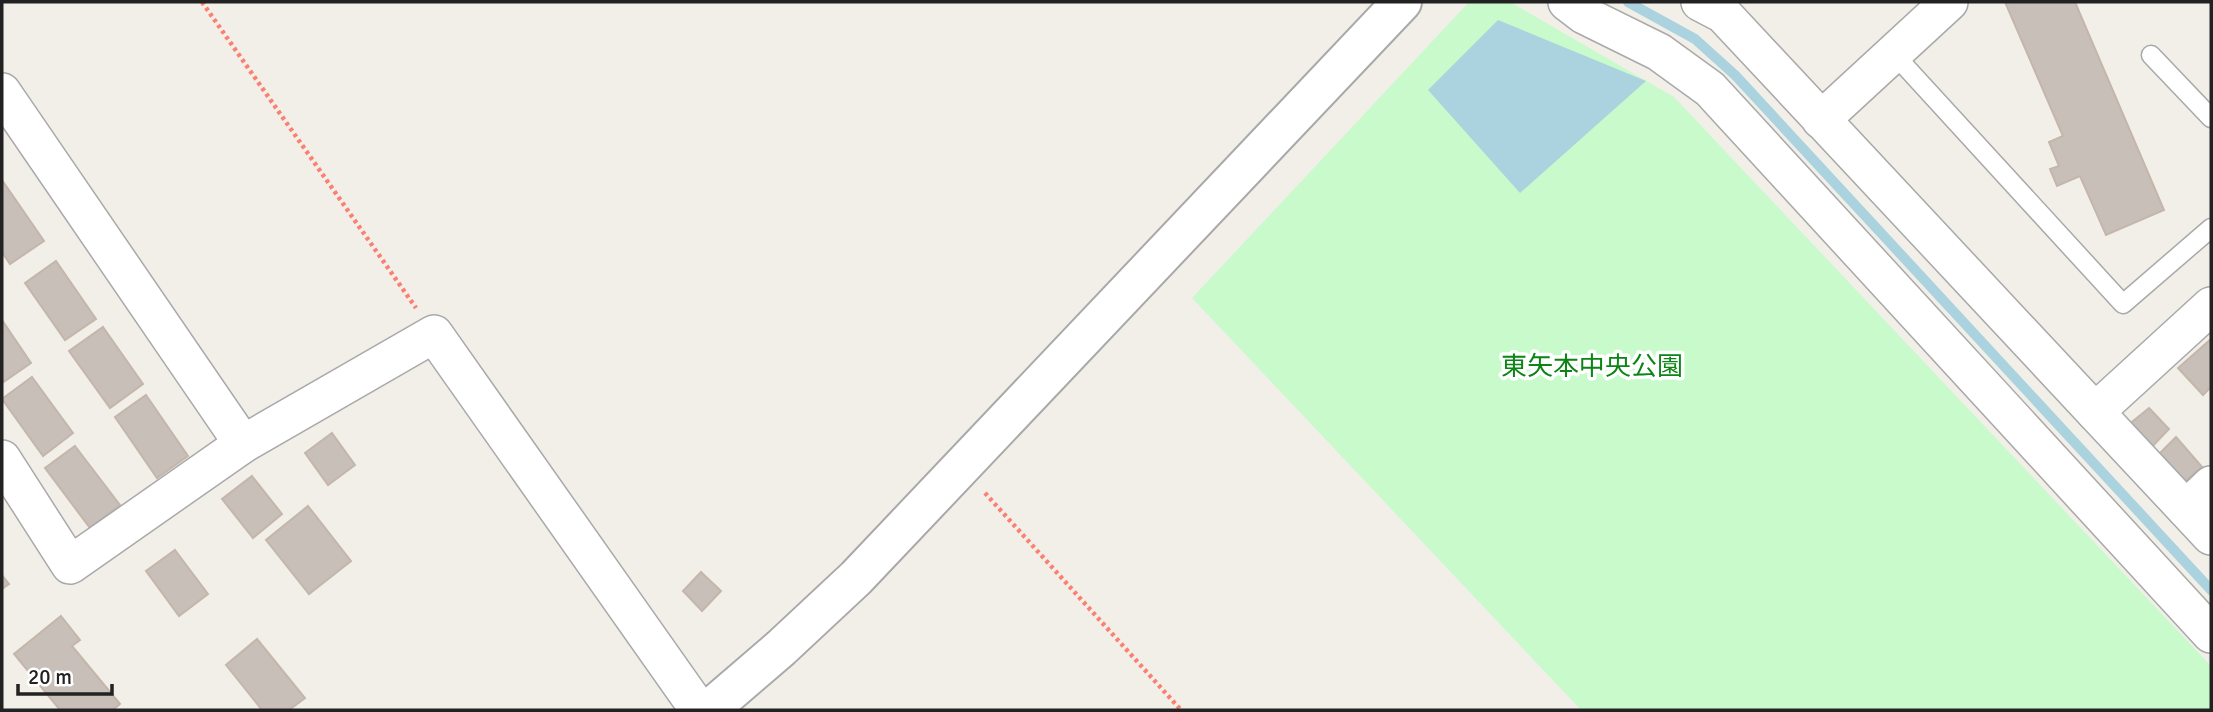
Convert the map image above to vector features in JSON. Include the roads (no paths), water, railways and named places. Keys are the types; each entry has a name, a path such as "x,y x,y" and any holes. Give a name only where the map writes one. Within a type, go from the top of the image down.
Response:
{"street":[{"path":"709,710 856,578 1402,2"},
{"path":"1567,2 1584,15 1660,52 1710,89 2211,634"},
{"path":"1700,2 1723,14 2095,412 2198,497 2211,536"},
{"path":"1821,120 1949,2"},
{"path":"2,92 243,444"},
{"path":"2095,412 2211,306"},
{"path":"2,459 70,565 243,444 435,334 699,710"}],"lane":[{"path":"1893,53 2123,304 2211,228"},
{"path":"2151,55 2211,118"}],"water":[{"path":"1498,20 1646,81 1520,193 1428,90"}],"waterway":[{"path":"1628,2 1695,39 1735,75 2211,590"}],"park label":[{"name":"東矢本中央公園","path":"1592,366"}]}
